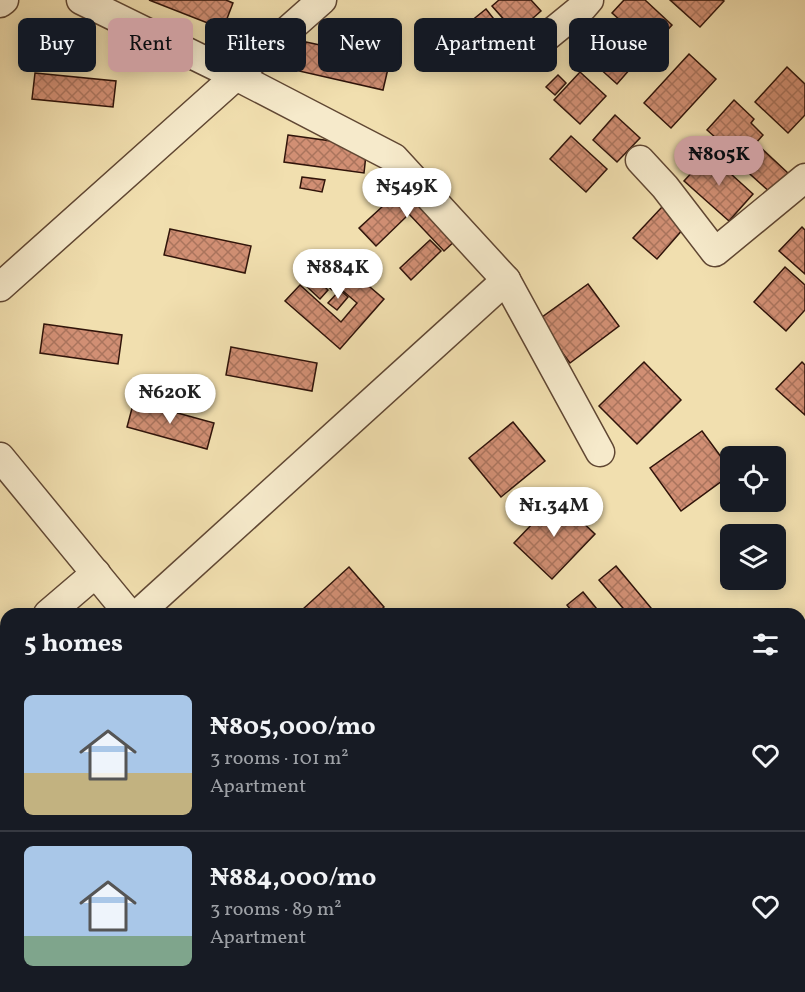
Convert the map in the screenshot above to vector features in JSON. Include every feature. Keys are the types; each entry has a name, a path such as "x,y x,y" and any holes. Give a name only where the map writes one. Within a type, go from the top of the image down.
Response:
{"street":[{"path":"0,3 4,0"},
{"path":"81,0 236,76 394,158 506,280 600,452"},
{"path":"0,288 322,0"},
{"path":"557,28 589,0"},
{"path":"640,160 665,187 715,252 805,178"},
{"path":"145,608 506,280"},
{"path":"0,457 124,608"},
{"path":"55,608 96,573"}],"building":[{"path":"149,0 226,0 233,3 227,18 205,18 205,22"},
{"path":"499,0 531,0 541,11 533,18 503,18 492,6"},
{"path":"624,0 645,0 664,18 618,18 612,13"},
{"path":"670,0 722,0 724,1 700,27"},
{"path":"486,9 493,18 475,18"},
{"path":"306,42 318,45 318,72 387,72 383,90 303,72 306,72"},
{"path":"689,54 716,79 671,128 644,103"},
{"path":"787,67 805,84 805,115 788,133 755,102"},
{"path":"580,72 606,96 580,124 554,100"},
{"path":"604,72 628,72 617,84"},
{"path":"35,73 116,81 113,107 32,99"},
{"path":"558,75 566,83 555,95 546,87"},
{"path":"734,100 754,119 751,123 763,135 741,160 707,130"},
{"path":"615,115 640,138 617,162 593,140"},
{"path":"288,135 367,146 364,173 284,162"},
{"path":"571,136 607,169 586,192 550,159"},
{"path":"760,147 789,174 771,193 742,167"},
{"path":"709,154 753,194 729,221 684,181"},
{"path":"302,177 325,180 322,192 300,188"},
{"path":"407,184 458,238 444,251 409,214 376,246 359,228"},
{"path":"662,207 684,228 657,259 633,238"},
{"path":"802,227 805,230 805,274 779,251"},
{"path":"170,229 251,246 245,273 164,255"},
{"path":"430,240 441,251 411,280 400,268"},
{"path":"328,251 384,299 340,349 285,301 300,285 341,322 357,303 336,285 332,290 310,271"},
{"path":"785,267 805,285 805,310 786,331 754,302"},
{"path":"310,273 328,290 320,299 302,282"},
{"path":"588,284 619,326 570,363 538,320"},
{"path":"340,290 348,297 337,310 328,303"},
{"path":"44,324 122,335 118,364 40,353"},
{"path":"231,347 317,363 312,391 226,375"},
{"path":"644,362 681,400 637,444 599,406"},
{"path":"802,362 805,365 805,415 776,389"},
{"path":"134,401 214,423 207,449 127,427"},
{"path":"513,422 545,461 501,497 469,458"},
{"path":"702,431 720,455 720,482 681,511 650,468"},
{"path":"557,498 595,534 552,579 514,543"},
{"path":"616,566 651,608 623,608 599,580"},
{"path":"349,567 384,607 383,608 304,608"},
{"path":"583,592 596,608 569,608 567,605"}]}
